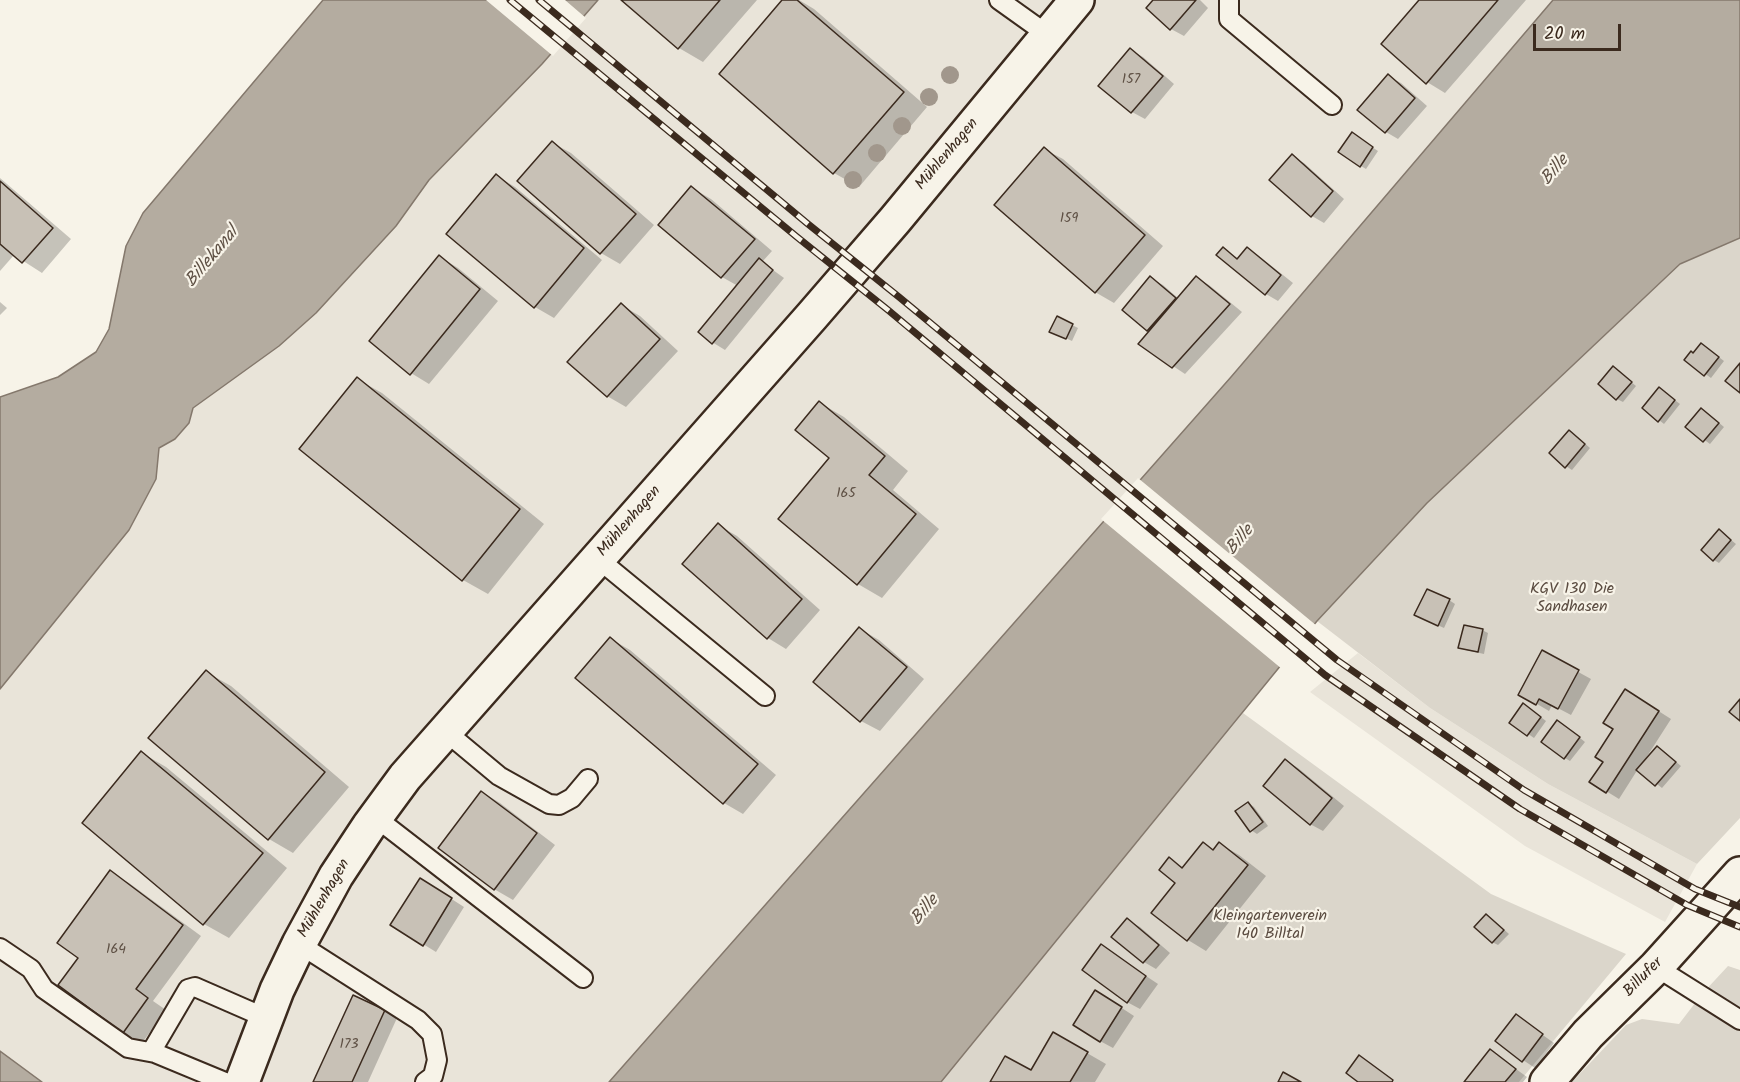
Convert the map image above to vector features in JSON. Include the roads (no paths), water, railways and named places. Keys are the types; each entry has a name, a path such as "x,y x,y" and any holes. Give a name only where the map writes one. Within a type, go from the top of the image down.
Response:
{"street":[{"name":"Mühlenhagen","path":"242,1082 266,1018 299,944 336,876 405,777 887,228 1077,0"},
{"name":"Billufer","path":"1547,1082 1588,1034 1656,967 1740,874"}],"lane":[{"path":"999,0 1048,35"},
{"path":"1229,0 1229,19 1332,105"},
{"path":"597,558 765,696"},
{"path":"445,731 499,776 549,804 559,805 572,798 588,779"},
{"path":"375,817 583,978"},
{"path":"299,944 418,1020 432,1034 437,1060 433,1076 426,1082"},
{"path":"0,948 31,969 44,989 128,1048 155,1053 225,1082"},
{"path":"1656,967 1740,1020"},
{"path":"155,1053 154,1047 188,989 195,987 266,1018"}],"water":[{"name":"Billekanal","path":"323,0 598,0 542,64 429,180 396,226 316,313 279,346 193,408 189,423 175,439 159,448 156,479 129,530 0,689 0,397 58,377 96,352 109,329 126,246 143,213"},
{"name":"Bille","path":"1553,0 1740,0 1740,238 1680,264 1427,503 1317,621 941,1082 609,1082 1231,377"},
{"path":"0,1051 42,1082 0,1082"}],"railway":[{"path":"510,0 888,310 1325,675 1520,809 1687,905 1740,927"},
{"path":"539,0 1337,660 1524,790 1695,889 1740,907"}],"park label":[{"name":"KGV 130 Die Sandhasen","path":"1572,599"},
{"name":"Kleingartenverein 140 Billtal","path":"1270,926"}]}
